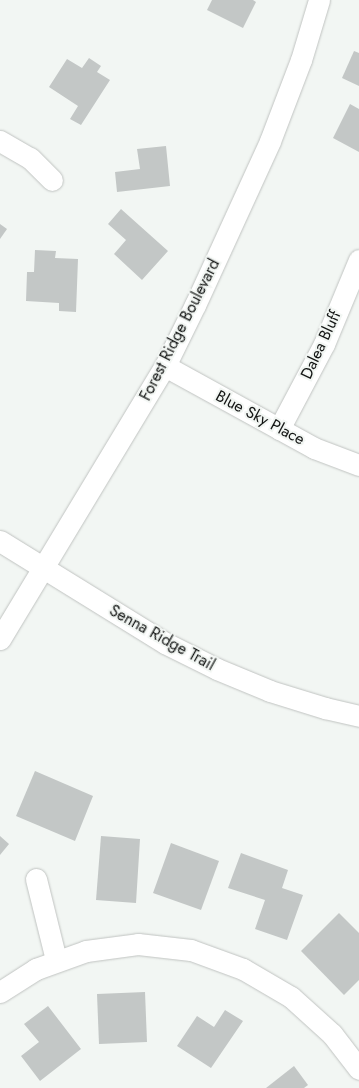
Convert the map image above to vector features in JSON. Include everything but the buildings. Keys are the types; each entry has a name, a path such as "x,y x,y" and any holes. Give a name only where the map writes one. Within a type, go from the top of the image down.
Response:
{"street":[{"name":"Forest Ridge Boulevard","path":"0,639 164,366 195,305 270,141 301,60 319,0"},
{"path":"0,141 30,158 52,180"},
{"name":"Dalea Bluff","path":"279,429 324,344 359,260"},
{"name":"Blue Sky Place","path":"164,366 314,448 359,465"},
{"name":"Senna Ridge Trail","path":"0,541 165,643 217,669 270,691 325,708 359,716"},
{"path":"36,879 56,960"},
{"path":"0,992 36,969 56,960 86,951 138,944 191,950 243,969 268,982 312,1014 356,1058"}]}
